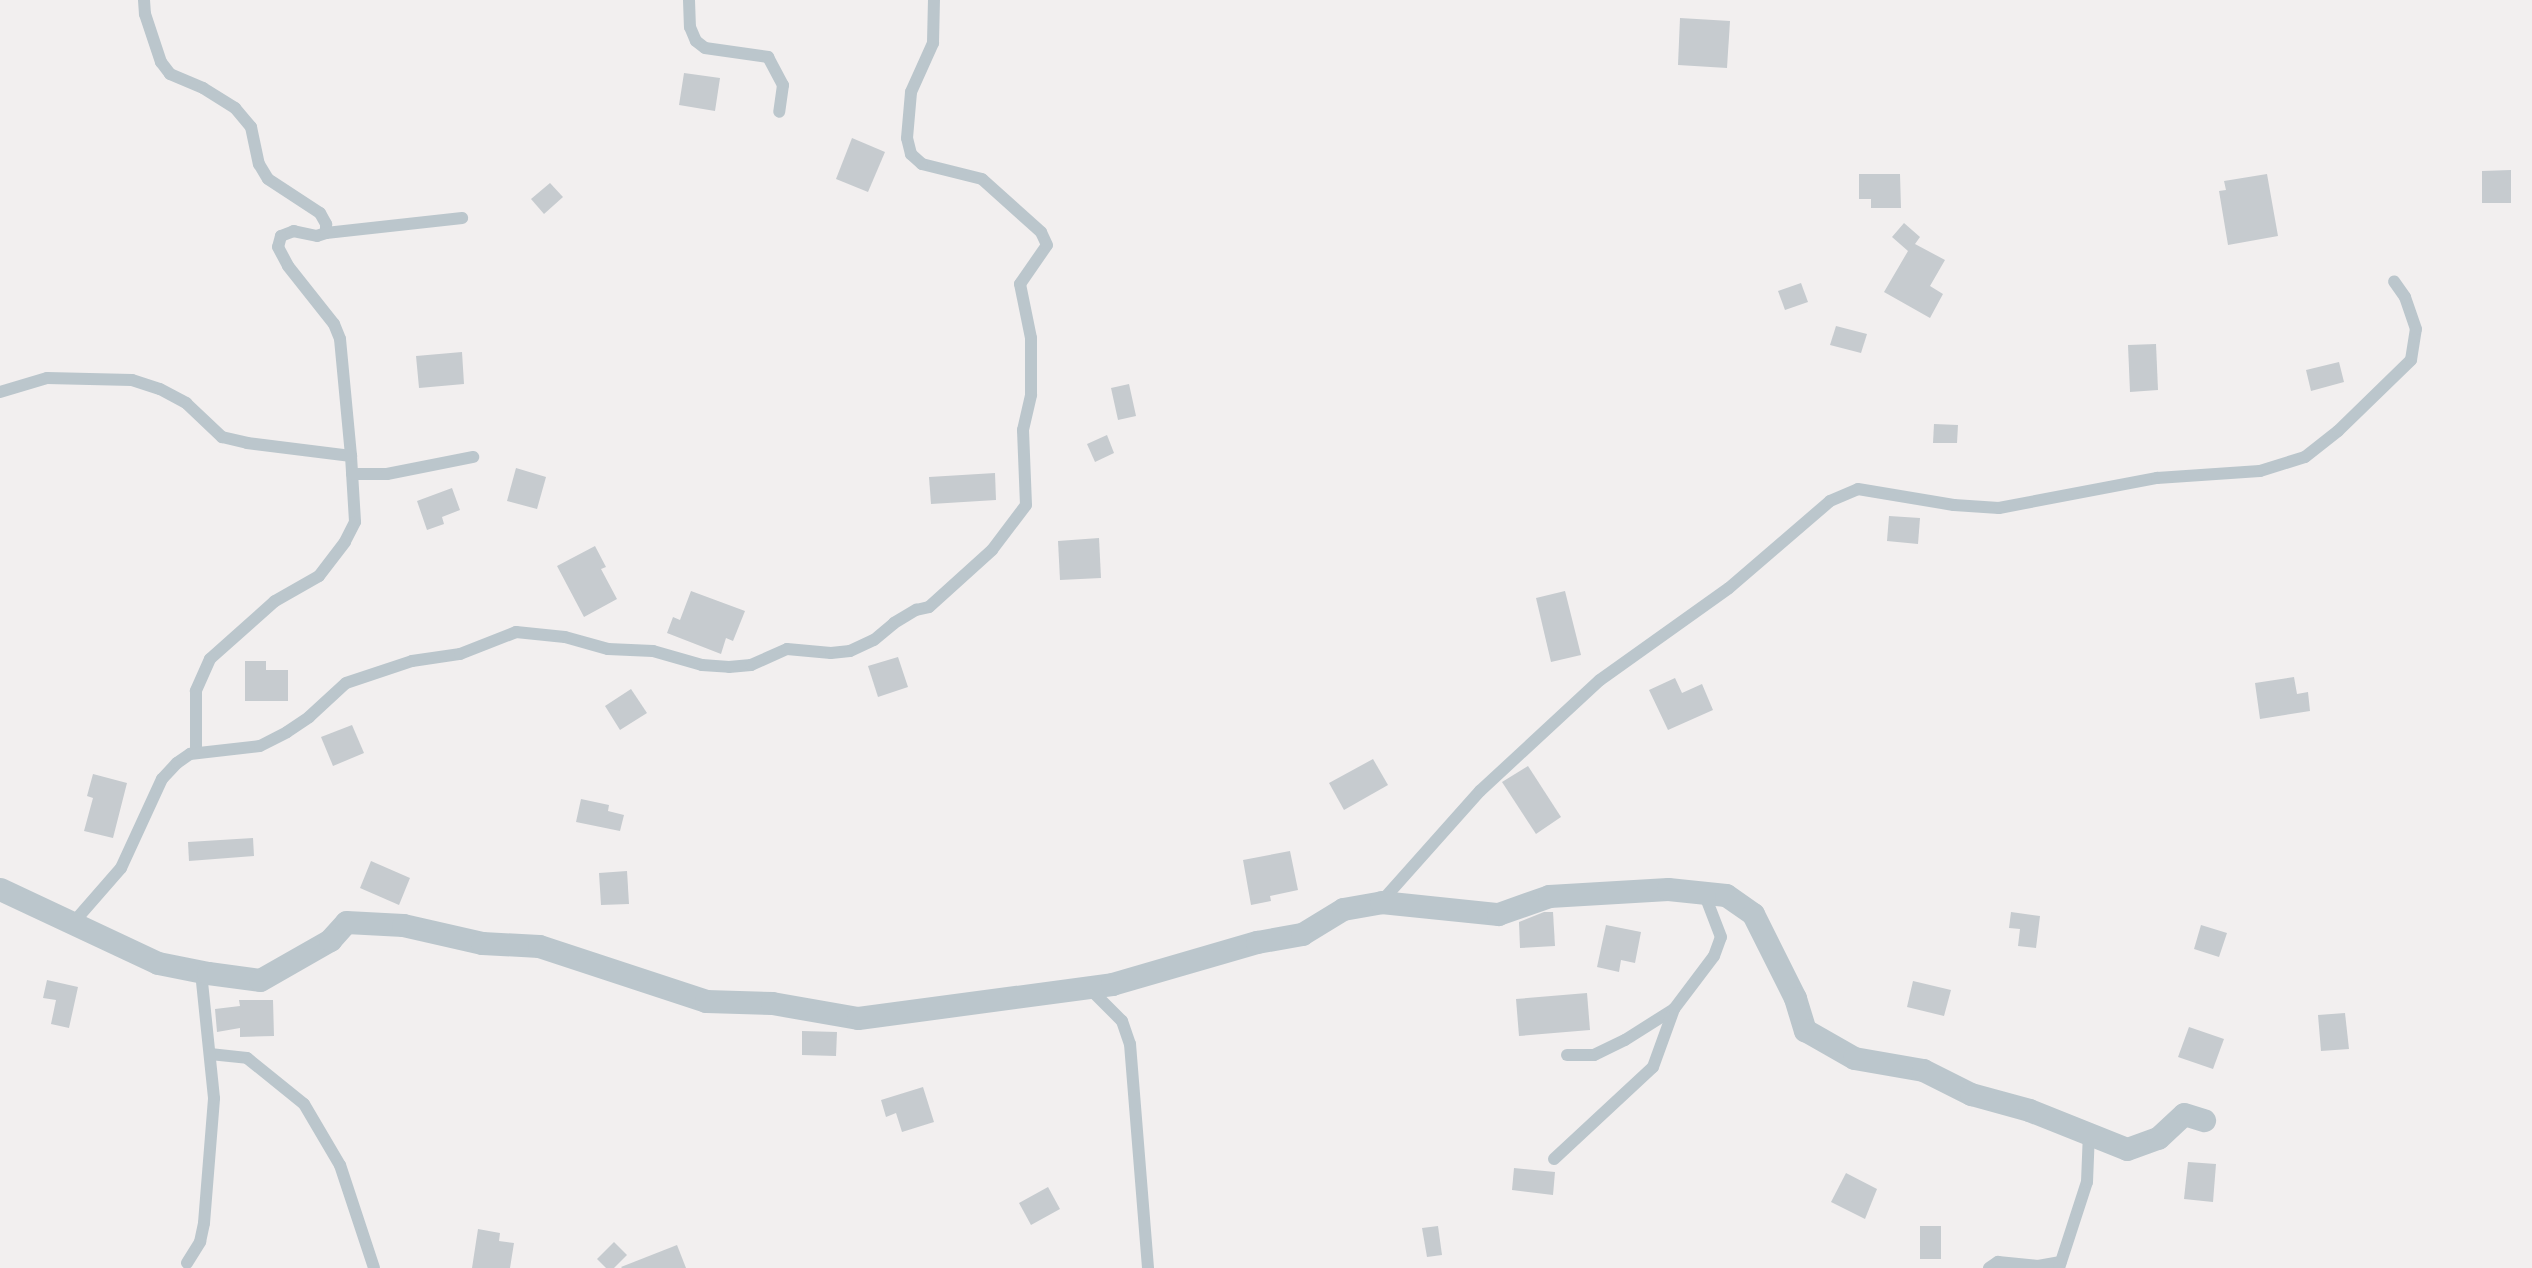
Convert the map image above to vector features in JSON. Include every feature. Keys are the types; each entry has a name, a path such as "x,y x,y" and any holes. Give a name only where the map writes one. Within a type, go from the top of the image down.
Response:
{"street":[{"path":"0,889 158,963 201,972 260,979 330,940 346,922 402,925 482,943 539,946 706,1001 772,1003 858,1017 1112,984 1257,942 1302,934 1343,909 1381,902 1498,914 1549,896 1668,889 1726,895 1753,914 1795,998 1805,1030 1854,1058 1923,1070 1971,1094 2089,1132 2127,1149 2158,1138 2184,1114 2204,1120"}],"lane":[{"path":"144,0 145,14 160,62 170,74 203,88 235,108 251,127 258,164 268,179 320,213 326,223 326,233"},
{"path":"689,0 690,27 696,41 705,48 768,57 783,85 779,112"},
{"path":"73,923 121,868 162,779 177,764 196,753 260,746 287,733 309,717 346,683 412,661 460,654 516,632 565,637 608,649 653,652 702,665 729,667 751,665 787,649 831,653 850,651 874,640 894,623 916,610 929,607 992,550 1026,505 1023,430 1031,395 1031,338 1020,284 1047,245 1041,232 982,179 922,164 911,154 907,138 911,92 933,44 934,0"},
{"path":"196,753 196,691 211,659 275,601 319,576 333,561 355,522 340,339 334,324 288,266 278,247 281,236 294,231 317,236 462,218"},
{"path":"1381,902 1480,791 1600,680 1729,588 1830,501 1858,489 1954,505 1999,508 2157,478 2260,471 2305,457 2338,431 2411,360 2416,329 2404,297 2394,281"},
{"path":"0,392 47,378 88,376 132,380 160,389 186,403 222,437 247,443 351,456"},
{"path":"352,474 387,474 473,457"},
{"path":"1554,1158 1653,1068 1674,1009 1714,956 1721,937 1704,893"},
{"path":"187,1263 200,1242 204,1223 214,1098 201,972"},
{"path":"1088,987 1122,1021 1130,1044 1147,1268"},
{"path":"1567,1055 1594,1055 1625,1040 1674,1009"},
{"path":"210,1054 247,1058 304,1104 340,1165 374,1268"},
{"path":"1989,1268 1998,1262 2060,1265 2087,1182 2089,1132"}],"building":[{"path":"1680,18 1730,21 1727,68 1678,65"},
{"path":"684,73 720,78 715,111 679,105"},
{"path":"852,138 885,152 868,192 836,179"},
{"path":"2511,170 2511,203 2482,203 2482,171"},
{"path":"1859,174 1900,174 1901,208 1871,208 1871,199 1859,199"},
{"path":"2267,174 2278,236 2228,245 2219,191 2226,190 2224,181"},
{"path":"550,183 563,197 544,214 531,199"},
{"path":"1904,223 1920,237 1915,244 1945,260 1930,286 1943,294 1930,318 1884,292 1908,251 1892,237"},
{"path":"1801,283 1808,302 1785,310 1778,291"},
{"path":"1836,326 1867,334 1861,353 1830,345"},
{"path":"2156,344 2158,390 2130,392 2128,345"},
{"path":"462,352 464,384 419,388 416,356"},
{"path":"2339,362 2344,382 2311,391 2306,370"},
{"path":"1129,384 1136,416 1118,420 1111,388"},
{"path":"1934,424 1958,425 1957,443 1933,443"},
{"path":"1107,435 1114,453 1095,462 1087,444"},
{"path":"516,468 546,477 537,509 507,501"},
{"path":"995,473 996,500 931,504 929,477"},
{"path":"452,488 460,510 442,517 444,524 427,530 417,501"},
{"path":"1889,516 1920,518 1918,544 1887,541"},
{"path":"1099,538 1101,578 1060,580 1058,541"},
{"path":"595,546 606,567 601,569 617,599 584,617 557,566"},
{"path":"691,591 745,611 733,641 726,638 721,654 667,633 673,617 680,620"},
{"path":"1565,591 1581,655 1551,662 1536,598"},
{"path":"898,657 908,687 878,697 868,666"},
{"path":"245,661 266,661 266,670 288,670 288,701 245,701"},
{"path":"2294,677 2297,694 2308,692 2310,711 2260,719 2255,683"},
{"path":"1675,678 1682,693 1702,684 1713,710 1668,730 1649,690"},
{"path":"631,689 647,713 620,730 605,706"},
{"path":"352,725 364,753 333,766 321,737"},
{"path":"1373,759 1388,785 1344,810 1329,783"},
{"path":"1528,766 1561,817 1536,834 1502,782"},
{"path":"93,774 127,783 113,838 84,831 93,798 87,796"},
{"path":"581,799 609,805 608,811 624,815 620,831 576,822"},
{"path":"253,838 254,856 189,861 188,842"},
{"path":"1290,851 1298,890 1270,896 1271,901 1251,905 1243,860"},
{"path":"371,861 410,878 399,905 360,888"},
{"path":"627,871 629,904 601,905 599,873"},
{"path":"1544,912 1553,912 1555,946 1520,948 1519,922"},
{"path":"2011,912 2040,916 2036,948 2018,946 2020,929 2009,928"},
{"path":"1606,925 1641,932 1635,963 1621,960 1619,972 1597,967"},
{"path":"2201,925 2227,933 2219,957 2194,949"},
{"path":"47,980 78,987 69,1028 51,1024 56,1000 43,998"},
{"path":"1913,981 1951,990 1944,1016 1907,1007"},
{"path":"1587,993 1590,1030 1519,1036 1516,999"},
{"path":"239,1000 273,1000 274,1036 240,1037 240,1028 217,1032 215,1009 240,1006"},
{"path":"2345,1013 2349,1049 2321,1051 2318,1015"},
{"path":"2189,1027 2224,1039 2213,1069 2178,1057"},
{"path":"802,1031 837,1032 836,1056 802,1055"},
{"path":"923,1087 934,1122 902,1132 896,1113 886,1117 881,1100"},
{"path":"2188,1162 2216,1164 2213,1202 2184,1199"},
{"path":"1514,1168 1555,1172 1553,1195 1512,1190"},
{"path":"1846,1173 1877,1189 1865,1219 1831,1202"},
{"path":"1048,1187 1060,1209 1031,1225 1019,1203"},
{"path":"1438,1226 1442,1255 1427,1257 1422,1228"},
{"path":"1920,1226 1941,1226 1941,1259 1920,1259"},
{"path":"478,1229 500,1233 499,1241 514,1243 510,1268 472,1268"},
{"path":"614,1242 627,1255 614,1268 606,1268 597,1259"},
{"path":"677,1245 686,1268 621,1267"}]}
